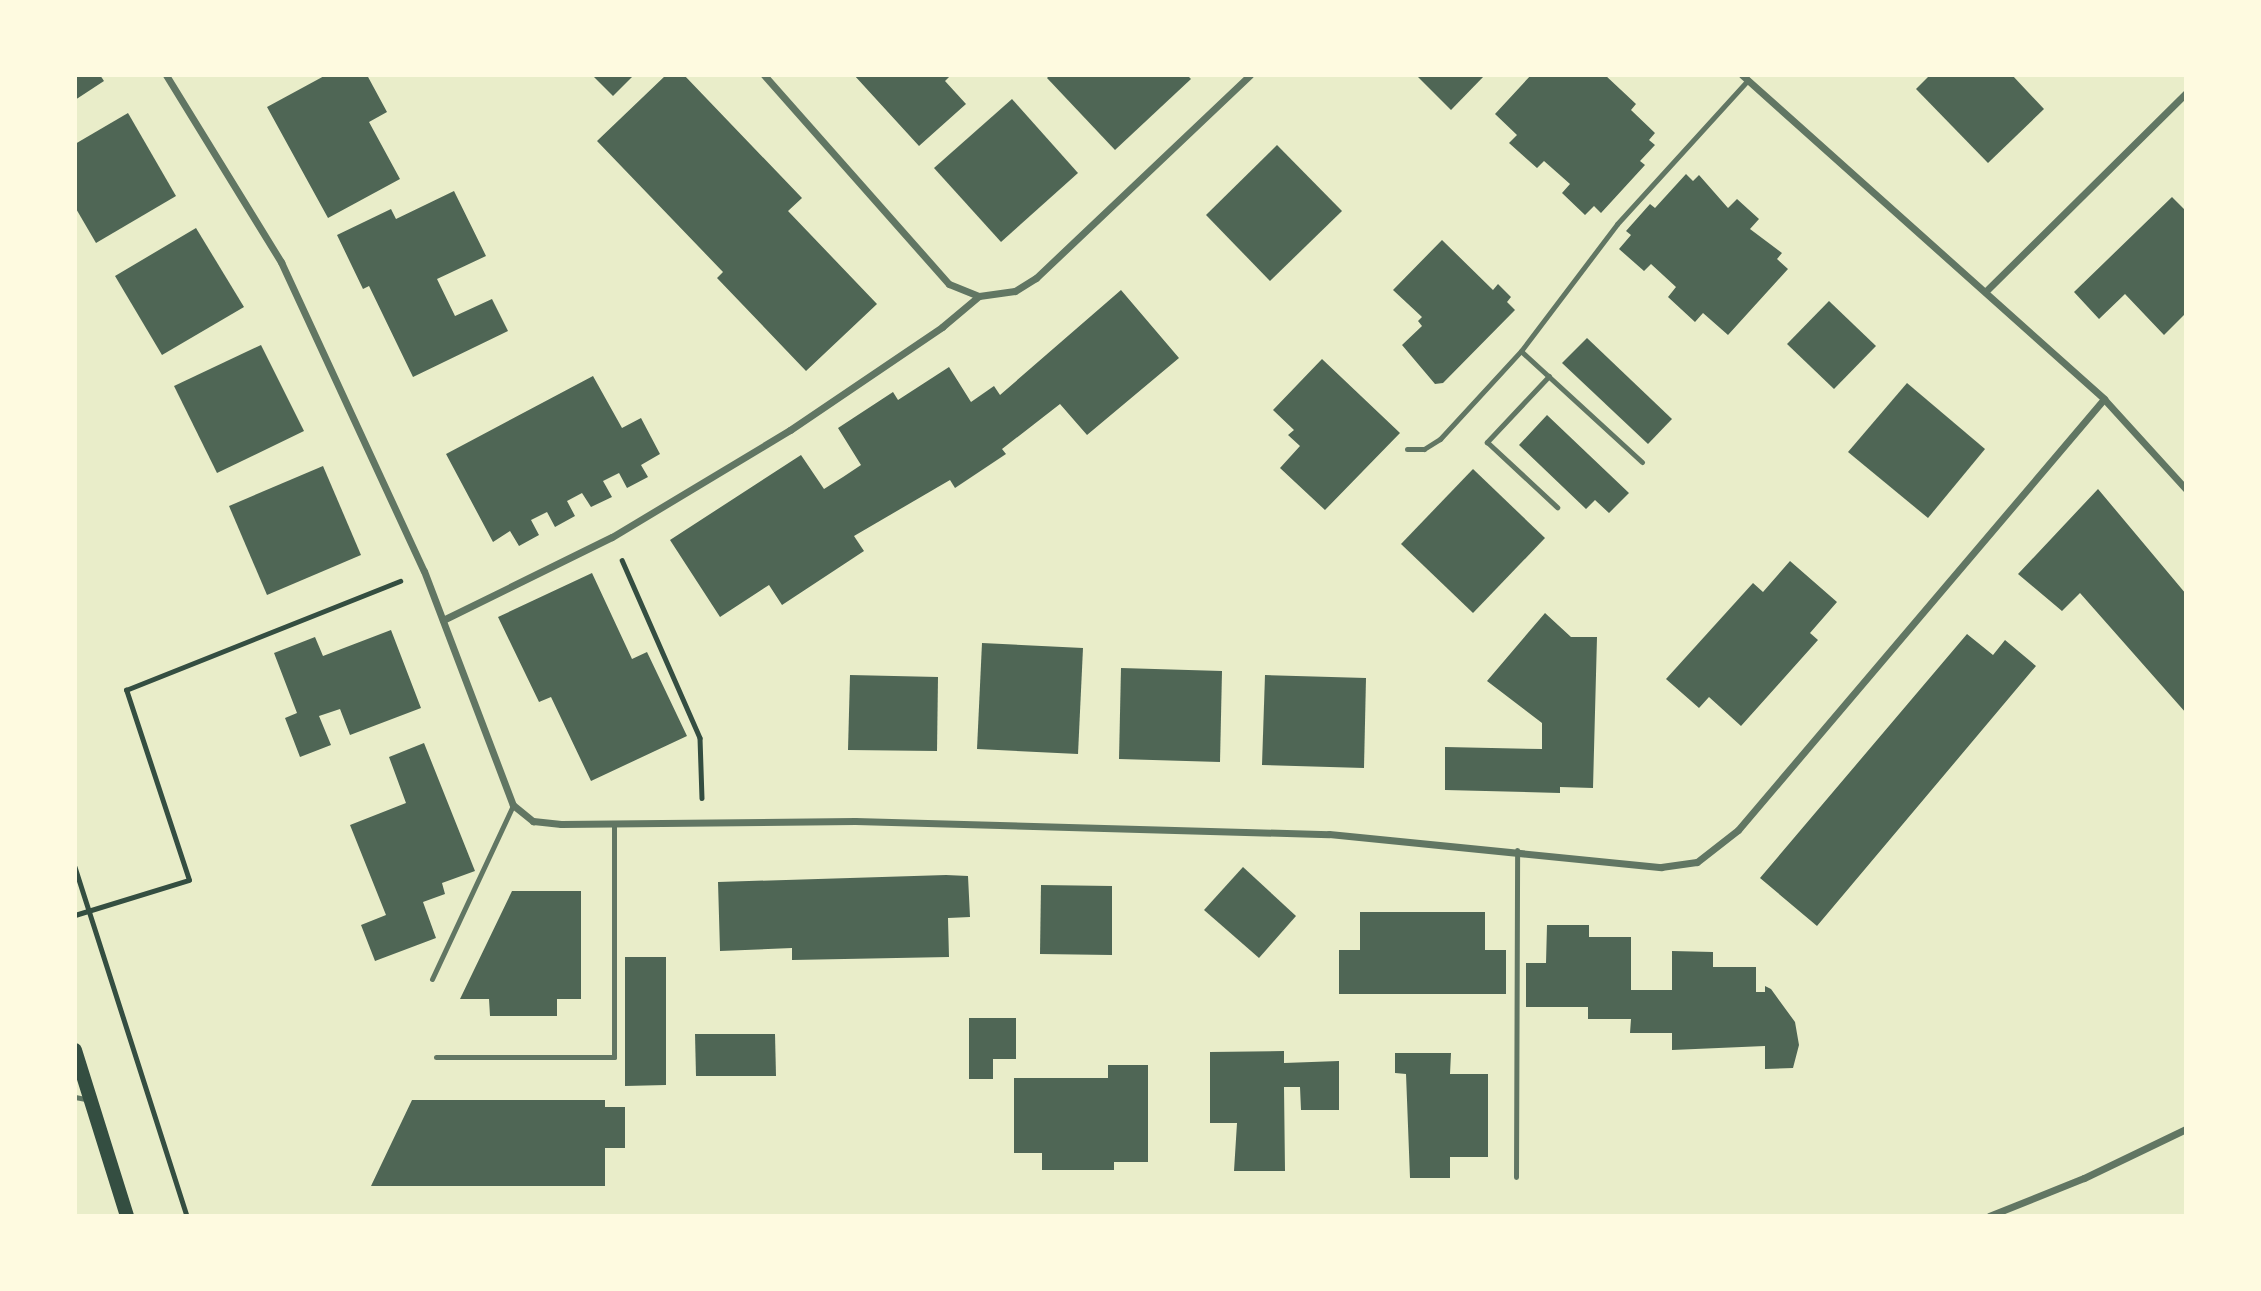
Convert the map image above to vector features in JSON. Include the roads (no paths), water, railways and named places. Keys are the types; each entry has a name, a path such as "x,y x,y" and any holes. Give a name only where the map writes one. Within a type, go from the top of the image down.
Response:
{"main road":[{"path":"75,1050 93,1100 127,1216"}],"street":[{"path":"166,75 281,262 424,571 513,805 533,821 614,824 855,821 1329,834 1517,849 1661,867 1698,862 1738,830 2104,398"},
{"path":"764,75 949,284 979,296 1015,291 1036,278 1250,75"},
{"path":"1745,78 1987,290 2104,398 2186,489"},
{"path":"1987,290 2186,93"},
{"path":"443,620 612,537 790,430 942,327 979,296"},
{"path":"1989,1216 2084,1178 2186,1129"}],"lane":[{"path":"1407,449 1424,449 1440,439 1521,351 1617,224 1745,78"},
{"path":"1521,351 1642,462"},
{"path":"1549,376 1486,442 1557,507"},
{"path":"432,979 513,805"},
{"path":"436,1057 614,1057 614,824"},
{"path":"1516,1177 1517,849"},
{"path":"75,1097 93,1100"}]}
